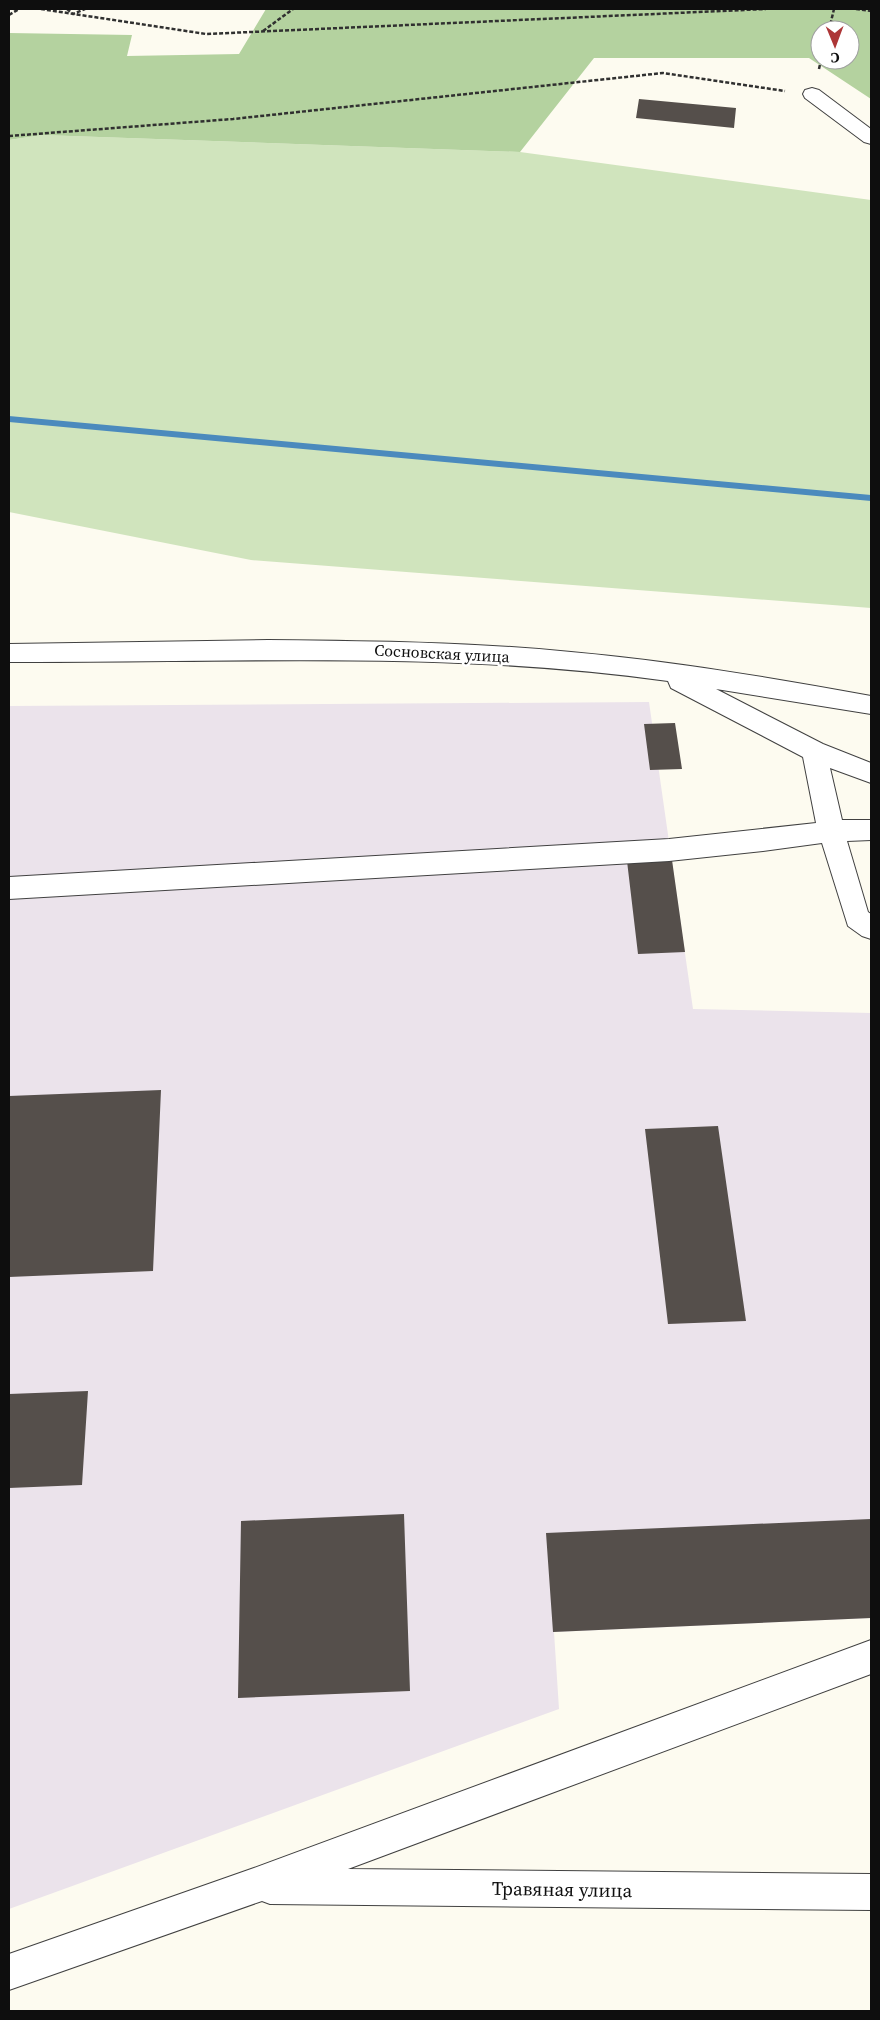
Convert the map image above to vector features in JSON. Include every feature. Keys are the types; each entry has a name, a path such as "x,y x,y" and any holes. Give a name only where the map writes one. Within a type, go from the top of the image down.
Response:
{"street":[{"path":"812,94 871,138"},
{"name":"Сосновская улица","path":"9,653 340,648 527,657 657,669 871,706"},
{"path":"657,669 814,751 871,773"},
{"path":"814,751 830,832 857,918 871,928"},
{"path":"9,888 669,850 830,832 871,830"},
{"path":"9,1972 254,1886 871,1657"},
{"name":"Травяная улица","path":"254,1886 871,1892"}],"path":[{"path":"9,16 19,9"},
{"path":"41,9 206,34 766,9"},
{"path":"67,9 73,14"},
{"path":"73,14 86,9"},
{"path":"262,31 293,9"},
{"path":"856,9 871,11"},
{"path":"9,136 233,119 663,74 812,94"}],"shaded area":[{"path":"649,702 693,1009 871,1013 871,1618 554,1632 559,1709 9,1909 9,706"}],"green space":[{"path":"266,9 871,9 871,99 827,70 860,70 860,20 810,20 810,59 594,58 520,152 42,135 9,140 9,33 132,35 127,56 239,54"},
{"path":"42,135 520,152 871,200 871,608 251,560 9,512 9,140"}],"building":[{"path":"639,99 736,108 734,128 636,118"},
{"path":"675,723 682,769 650,770 644,724"},
{"path":"672,860 685,952 638,954 627,861"},
{"path":"161,1090 153,1271 9,1277 9,1096"},
{"path":"718,1126 746,1321 668,1324 645,1129"},
{"path":"88,1391 82,1485 9,1488 9,1394"},
{"path":"404,1514 410,1691 238,1698 241,1521"},
{"path":"871,1519 871,1618 553,1632 546,1533"}],"waterway":[{"path":"9,419 871,498"}]}
